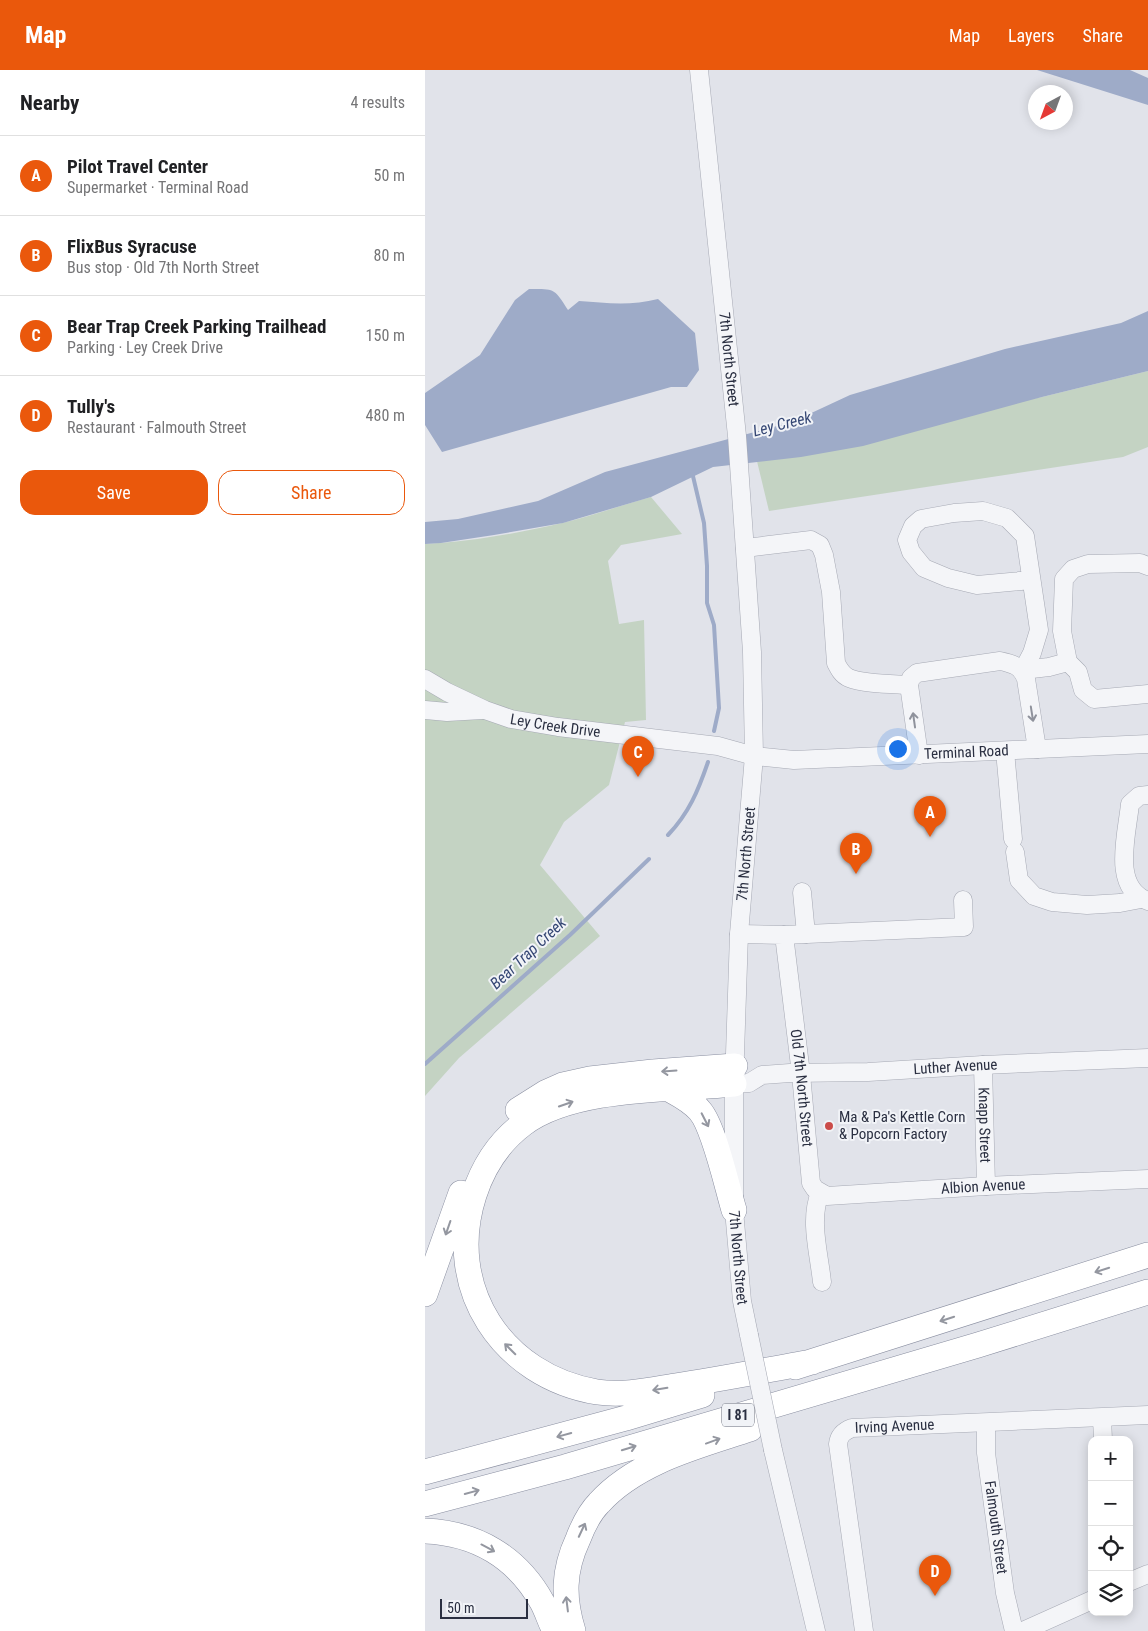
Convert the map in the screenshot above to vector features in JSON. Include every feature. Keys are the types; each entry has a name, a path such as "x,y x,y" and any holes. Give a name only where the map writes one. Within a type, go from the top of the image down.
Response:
{"highway":[{"path":"425,1294 468,1173 480,1151 499,1127 517,1110 545,1092 563,1085 590,1079 653,1072 735,1075"},
{"path":"735,1075 669,1089 645,1090 573,1101 544,1112 523,1124 503,1143 480,1177 468,1214 466,1251 469,1278 486,1320 502,1341 520,1358 544,1375 564,1384 598,1392 632,1393 694,1384 812,1362"},
{"path":"669,1089 683,1096 701,1111 706,1120 734,1210"},
{"name":"I 81","path":"425,1472 626,1418 812,1362 1148,1255"},
{"name":"I 81","path":"425,1504 565,1467 1148,1292"},
{"path":"573,1631 565,1590 566,1576 574,1548 585,1522 597,1504 612,1490 632,1476 658,1462 710,1442 1050,1322"},
{"path":"425,1531 447,1532 475,1541 502,1555 528,1580 543,1603 555,1631"}],"street":[{"name":"7th North Street","path":"699,70 737,436 752,652 754,756 739,934 734,1210 742,1301 773,1450 816,1631"},
{"path":"1031,580 977,585 947,578 924,568 911,552 907,540 913,526 921,520 954,513 983,511 1007,518 1025,536 1039,630 1024,674 1037,749"},
{"path":"745,548 811,540 820,546 824,555 831,592 836,663 841,672 849,678 876,683 909,685"},
{"path":"1148,566 1140,563 1088,564 1073,569 1064,579 1063,631 1068,662 1079,672 1083,690 1094,699 1148,694"},
{"path":"919,755 909,685 911,678 917,673 1000,661 1013,664 1024,674"},
{"path":"1024,674 1068,662"},
{"name":"Ley Creek Drive","path":"425,679 485,710 511,719 558,728 718,746 754,756"},
{"path":"425,710 447,712 485,710"},
{"name":"Terminal Road","path":"754,756 794,760 1148,744"},
{"path":"1005,751 1019,880 1034,896 1051,902 1087,905 1144,900"},
{"path":"1144,900 1127,885 1123,868 1130,804 1139,796 1148,795"},
{"path":"801,892 806,934"},
{"path":"739,934 784,935 964,927 963,900"},
{"name":"Old 7th North Street","path":"784,935 801,1074 811,1183 820,1193"},
{"name":"Luther Avenue","path":"735,1075 749,1068 761,1075 801,1074 1148,1058"},
{"name":"Knapp Street","path":"983,1065 987,1186"},
{"name":"Albion Avenue","path":"820,1193 827,1196 987,1186 1148,1179"},
{"path":"820,1193 815,1206 822,1282"},
{"name":"Irving Avenue","path":"864,1631 843,1487 838,1438 844,1431 852,1428 1148,1416"},
{"path":"1102,1418 1103,1436"},
{"name":"Falmouth Street","path":"986,1422 987,1463 1005,1594 1014,1631"},
{"path":"1023,1631 1088,1602"}],"green space":[{"path":"1148,371 1148,447 1123,457 769,511 755,453 1042,397"},
{"path":"651,497 682,534 621,545 608,561 619,624 644,620 646,720 625,722 609,785 564,822 540,865 600,936 459,1058 425,1096 425,544 477,539 529,530 573,520"}],"water":[{"path":"1037,70 1130,70 1148,78 1148,105"},
{"path":"529,289 553,291 560,297 568,310 579,301 628,303 658,299 695,333 699,370 687,387 671,387 442,452 425,425 425,393 480,355 515,300"},
{"path":"1148,311 1148,371 1042,397 863,446 801,457 713,467 651,497 563,523 425,544 425,522 458,519 538,501 605,472 792,422 850,395 1005,349 1121,323"}],"waterway":[{"name":"Bear Trap Creek","path":"692,472 704,523 707,603 714,625 719,708 714,731"},
{"name":"Bear Trap Creek","path":"668,835 682,818 692,801 708,762"},
{"name":"Bear Trap Creek","path":"425,1064 570,935 649,859"}],"place":[{"name":"Bear Trap Creek Parking Trailhead","path":"638,777"},
{"name":"Pilot Travel Center","path":"930,837"},
{"name":"FlixBus Syracuse","path":"856,874"},
{"name":"Ma & Pa's Kettle Corn & Popcorn Factory","path":"829,1126"},
{"name":"Tully's","path":"935,1596"}],"water label":[{"name":"Ley Creek","path":"782,424"}]}
